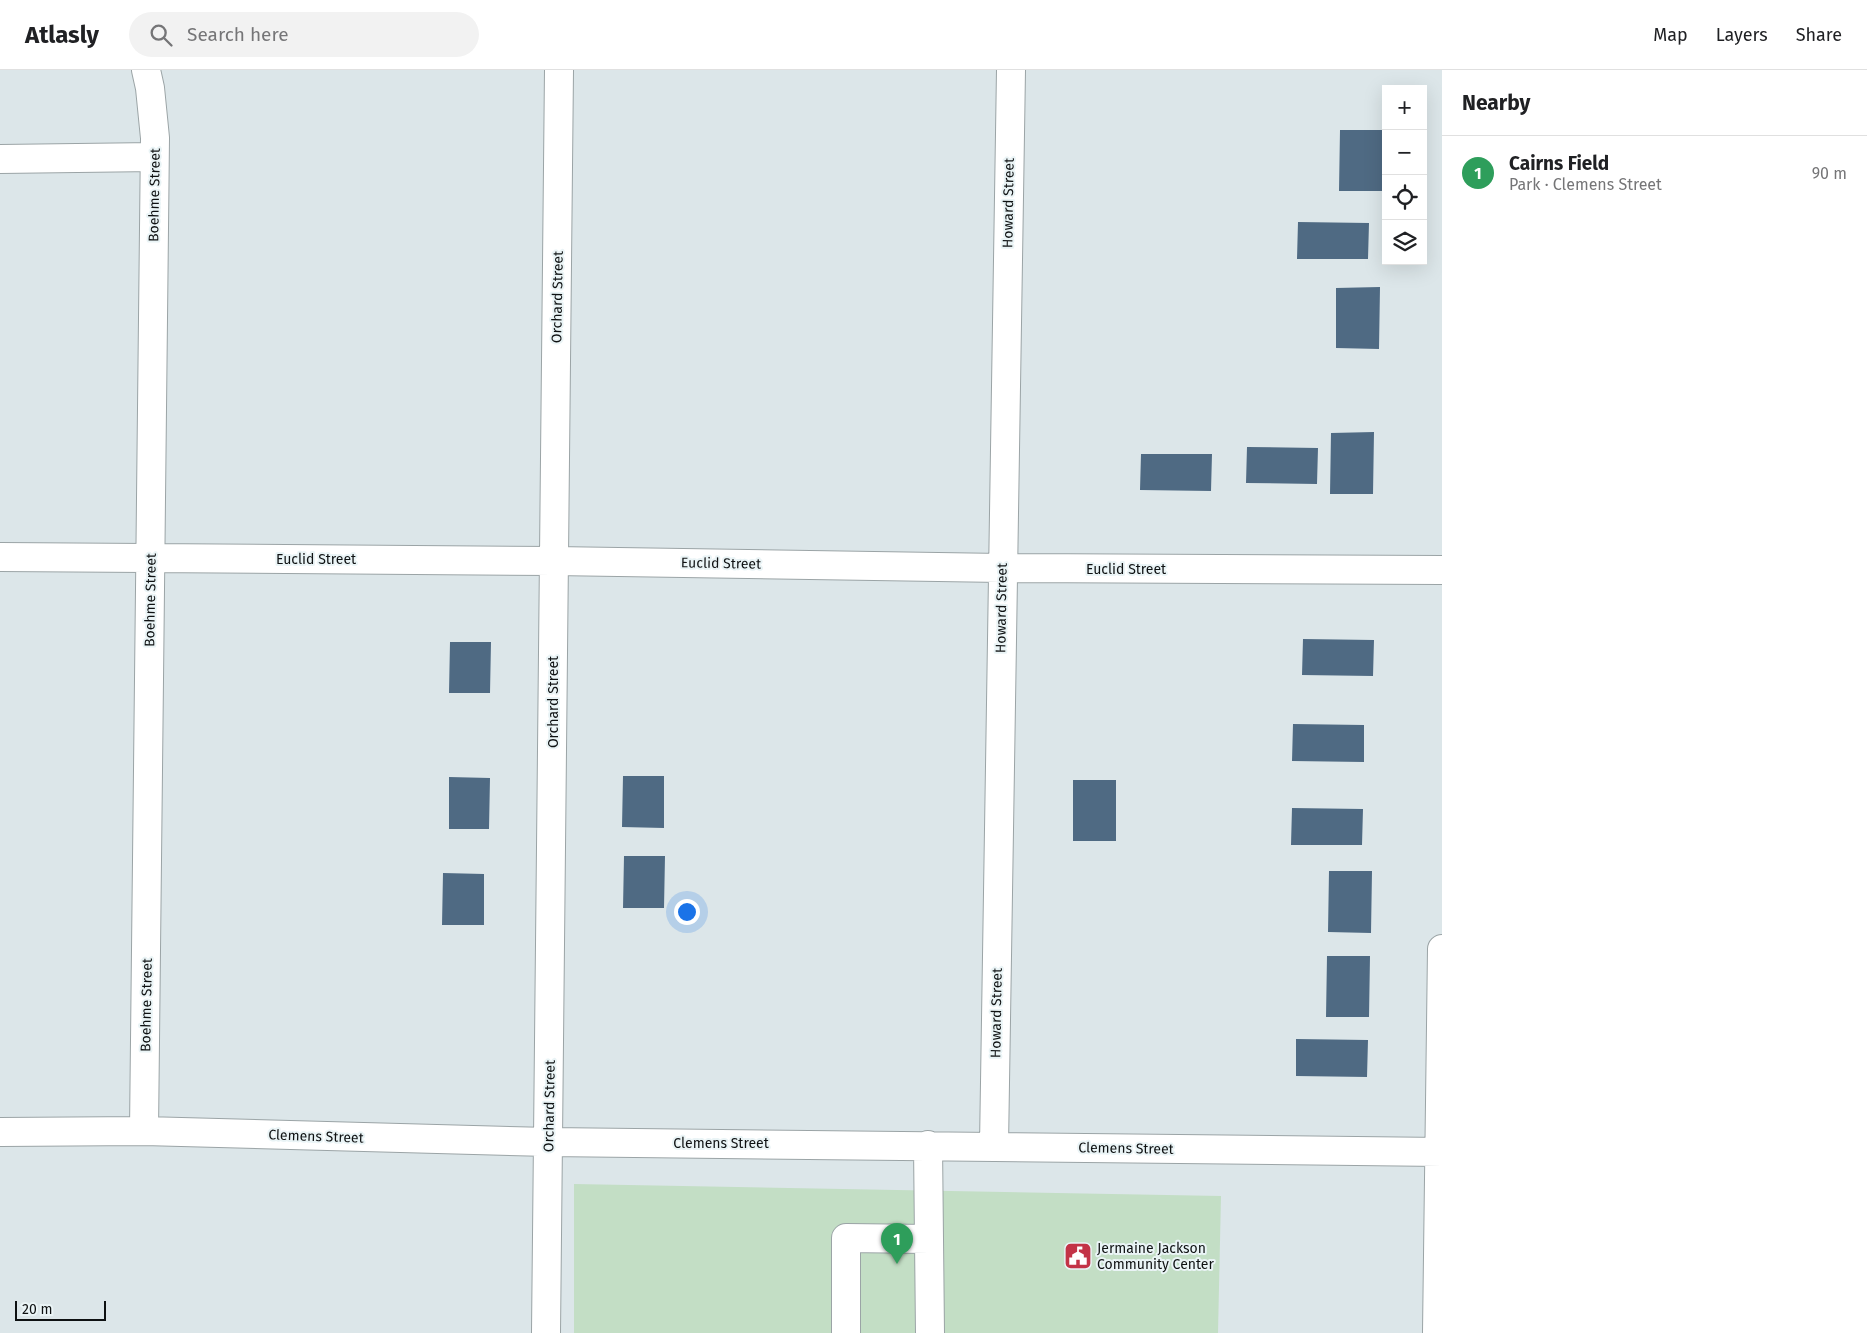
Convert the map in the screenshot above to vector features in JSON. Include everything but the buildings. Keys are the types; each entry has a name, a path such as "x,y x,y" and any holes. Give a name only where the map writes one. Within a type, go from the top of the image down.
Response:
{"street":[{"name":"Boehme Street","path":"144,1131 155,138 150,88 146,70"},
{"name":"Orchard Street","path":"546,1333 560,70"},
{"name":"Howard Street","path":"994,1146 1011,70"},
{"path":"0,159 154,157"},
{"name":"Euclid Street","path":"0,556 150,559 554,560 1002,568 1442,570"},
{"path":"1437,1333 1442,949"},
{"name":"Clemens Street","path":"0,1132 144,1131 549,1142 1440,1152"},
{"path":"928,1145 930,1333"},
{"path":"846,1333 846,1238 929,1239"}],"green space":[{"path":"574,1184 1221,1196 1218,1333 574,1333"}],"place":[{"name":"Jermaine Jackson Community Center","path":"1078,1256"},
{"name":"Cairns Field","path":"897,1264"}]}
